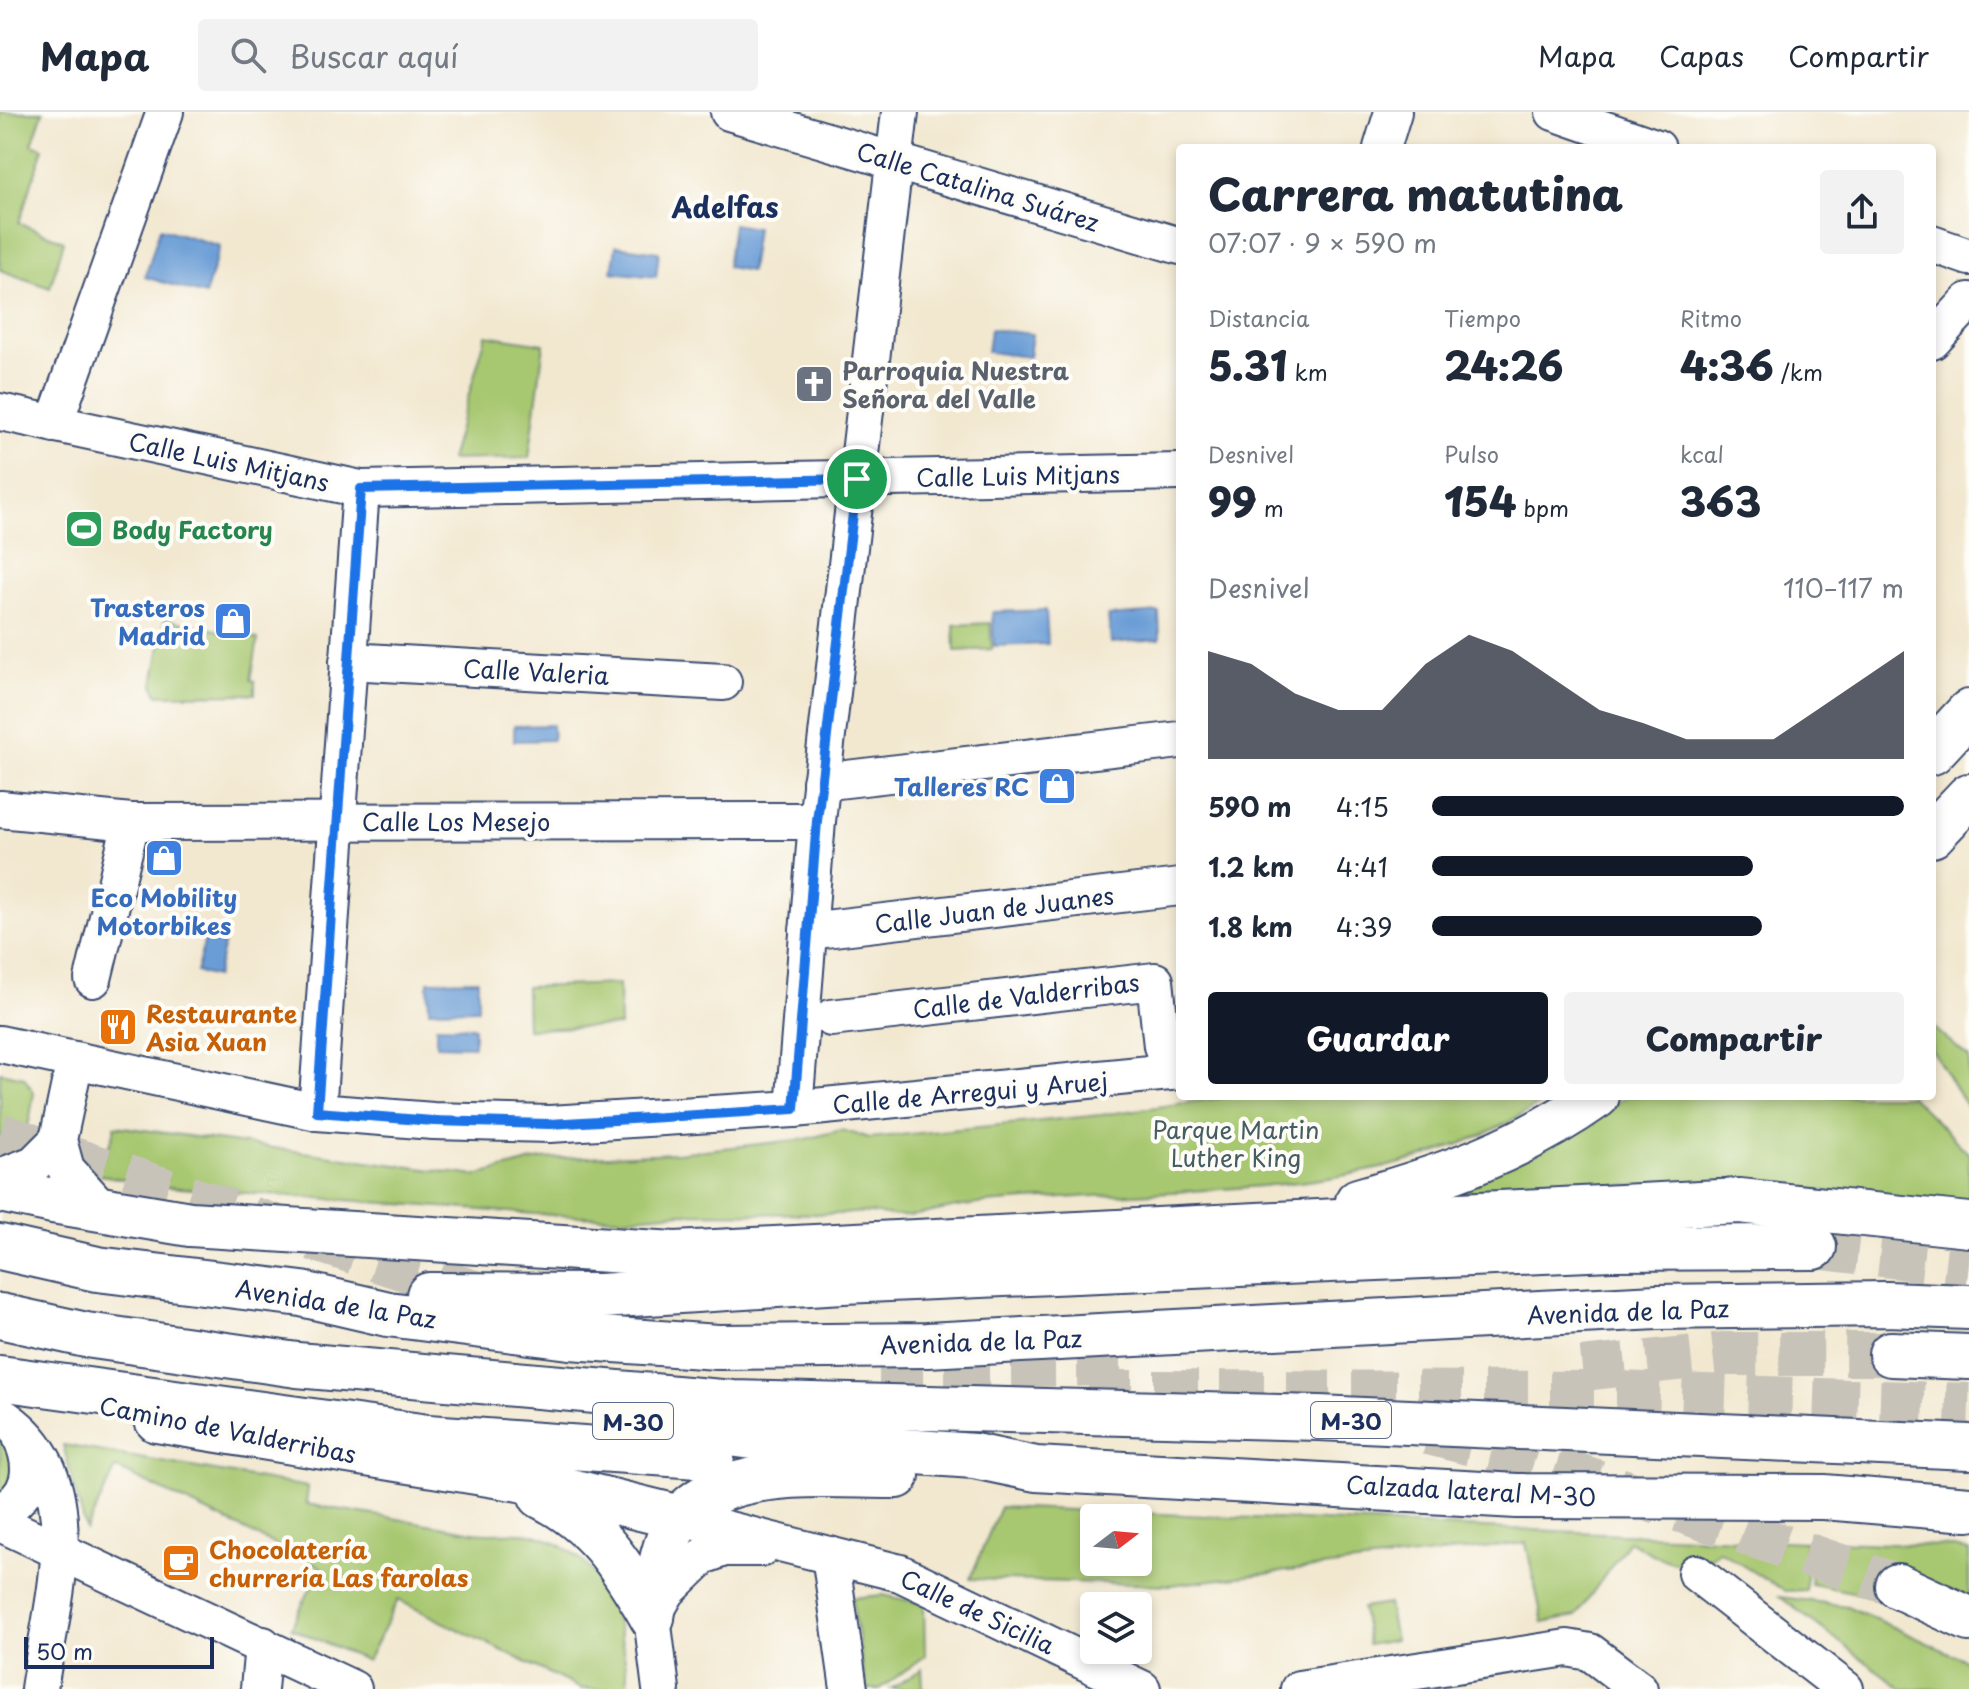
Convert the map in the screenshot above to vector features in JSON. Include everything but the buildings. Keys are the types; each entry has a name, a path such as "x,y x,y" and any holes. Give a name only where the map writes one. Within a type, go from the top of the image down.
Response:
{"main road":[{"path":"1936,748 1969,712"},
{"path":"1936,830 1969,796"},
{"path":"1206,1228 1341,1206 1450,1175 1511,1148 1590,1100"},
{"path":"0,1190 105,1212 190,1224 675,1254 1740,1201 1969,1225"},
{"name":"Avenida de la Paz","path":"0,1247 97,1269 302,1294 388,1314 570,1337 718,1347 927,1345 1657,1307 1887,1304 1969,1307"},
{"path":"302,1294 600,1296 843,1281 1611,1248 1814,1247"},
{"path":"675,1254 725,1270 843,1281"},
{"name":"M-30","path":"0,1316 86,1335 297,1365 733,1403 1319,1418 1969,1447"},
{"path":"1891,1354 1969,1357"},
{"name":"M-30","path":"297,1365 377,1392 976,1465"},
{"path":"0,1378 428,1437 638,1454 976,1465"},
{"name":"Camino de Valderribas","path":"0,1378 141,1418 459,1470"},
{"path":"652,1617 665,1550 681,1518 709,1494 756,1479 976,1465"},
{"name":"Calzada lateral M-30","path":"976,1465 1517,1496 1824,1497 1969,1509"},
{"path":"459,1470 542,1496 580,1519 613,1551 652,1617"},
{"name":"Calle de Sicilia","path":"459,1470 526,1480 681,1518"},
{"path":"1517,1496 1940,1526 1969,1531"},
{"path":"1898,1586 1969,1619"}],"street":[{"path":"54,424 165,112"},
{"name":"Calle Catalina Suárez","path":"729,112 1176,245"},
{"path":"794,1109 821,782 900,112"},
{"path":"1383,144 1393,112"},
{"path":"1554,112 1646,144"},
{"path":"1936,245 1969,257"},
{"path":"1936,337 1969,301"},
{"name":"Calle Luis Mitjans","path":"0,412 361,489 1176,472"},
{"path":"317,1112 361,489"},
{"name":"Calle Valeria","path":"348,661 723,682"},
{"path":"821,782 1176,740"},
{"path":"1936,828 1969,776"},
{"name":"Calle Los Mesejo","path":"0,809 131,822 817,821"},
{"path":"93,979 131,822"},
{"name":"Calle Juan de Juanes","path":"808,931 1176,887"},
{"name":"Calle de Valderribas","path":"831,1018 1155,981 1171,1058"},
{"name":"Calle de Arregui y Aruej","path":"0,1044 317,1112 433,1121 550,1124 794,1109 1171,1058"},
{"path":"75,1060 58,1140 66,1169 105,1212"},
{"path":"0,1177 34,1164 58,1140"},
{"path":"0,1512 19,1499 30,1471 29,1455 8,1420"},
{"path":"8,1420 36,1446 48,1468 59,1512 59,1551 39,1689"},
{"name":"Calle de Sicilia","path":"681,1518 900,1573 1142,1689"},
{"path":"0,1523 353,1689"},
{"name":"Calle de Sicilia","path":"652,1617 680,1575 703,1556 736,1547 819,1552"},
{"path":"819,1552 849,1689"},
{"path":"1696,1573 1845,1689"},
{"path":"652,1617 661,1689"},
{"path":"259,1689 263,1645"},
{"path":"1300,1688 1567,1648 1590,1652 1618,1682"}],"green space":[{"path":"0,112 43,112 32,144 43,148 19,223 64,241 50,288 0,270"},
{"path":"486,335 544,344 529,458 450,460"},
{"path":"165,619 258,639 251,680 255,681 255,694 158,695 153,684"},
{"path":"990,623 992,649 955,651 954,625"},
{"path":"619,984 620,1026 527,1029 526,987"},
{"path":"1936,1029 1969,1058 1969,1111 1936,1057"},
{"path":"0,1072 24,1077 34,1093 23,1141 10,1153 0,1156"},
{"name":"Parque Martin Luther King","path":"1206,1100 1545,1100 1498,1127 1442,1151 1383,1168 1323,1179 1262,1186 992,1202 910,1216 861,1212 678,1213 622,1218 535,1214 166,1187 95,1174 115,1126 476,1176 541,1159 677,1153 806,1139 841,1130 870,1138 1101,1115"},
{"path":"1621,1100 1915,1100 1969,1154 1969,1208 1737,1181 1430,1194 1582,1127"},
{"path":"0,1434 20,1462 0,1500"},
{"path":"63,1445 308,1487 306,1504 474,1532 535,1535 560,1545 580,1558 607,1595 621,1640 629,1689 581,1689 398,1600 367,1661 291,1628 321,1567 116,1468 86,1530"},
{"path":"1000,1507 1080,1510 1080,1576 1152,1576 1152,1514 1806,1542 1806,1590 1784,1591 1719,1551 1708,1559 1685,1564 1663,1559 1629,1541 1576,1616 1543,1623 1526,1543 1170,1585 970,1579"},
{"path":"1808,1541 1943,1546 1969,1551 1969,1600 1888,1599 1811,1584"},
{"path":"883,1595 924,1604 925,1656 880,1689 866,1689 852,1598"},
{"path":"1780,1597 1847,1606 1969,1662 1969,1689 1902,1689"},
{"path":"1388,1604 1395,1640 1368,1645 1362,1608"},
{"path":"922,1669 923,1689 891,1689"}],"water":[{"path":"733,224 756,228 750,271 727,267"},
{"path":"160,228 220,246 205,295 145,277"},
{"path":"616,246 659,252 656,277 612,272"},
{"path":"990,329 1032,334 1029,357 987,352"},
{"path":"1046,610 1048,644 994,646 992,612"},
{"path":"1159,612 1160,639 1111,643 1108,616"},
{"path":"552,725 553,740 514,741 514,726"},
{"path":"205,939 224,944 216,977 196,972"},
{"path":"478,980 478,1009 429,1010 428,981"},
{"path":"436,1026 474,1027 474,1046 436,1045"}],"tunnel":[{"path":"0,1135 477,1293"},
{"path":"1814,1247 1969,1265"},
{"path":"1582,1369 1724,1354 1891,1354"},
{"path":"879,1366 1130,1364"},
{"path":"1088,1392 1618,1393 1969,1405"},
{"path":"1428,1433 1529,1458 1898,1586"}],"place":[{"name":"Parroquia Nuestra Señora del Valle","path":"814,384"},
{"name":"Body Factory","path":"84,529"},
{"name":"Trasteros Madrid","path":"233,621"},
{"name":"Talleres RC","path":"1057,786"},
{"name":"Eco Mobility Motorbikes","path":"164,858"},
{"name":"Restaurante Asia Xuan","path":"118,1027"},
{"name":"Chocolatería churrería Las farolas","path":"181,1563"}],"district":[{"name":"Adelfas","path":"725,206"}],"route":[{"path":"857,479 817,821 794,1109 550,1124 433,1121 317,1112 361,489 857,479"}]}
